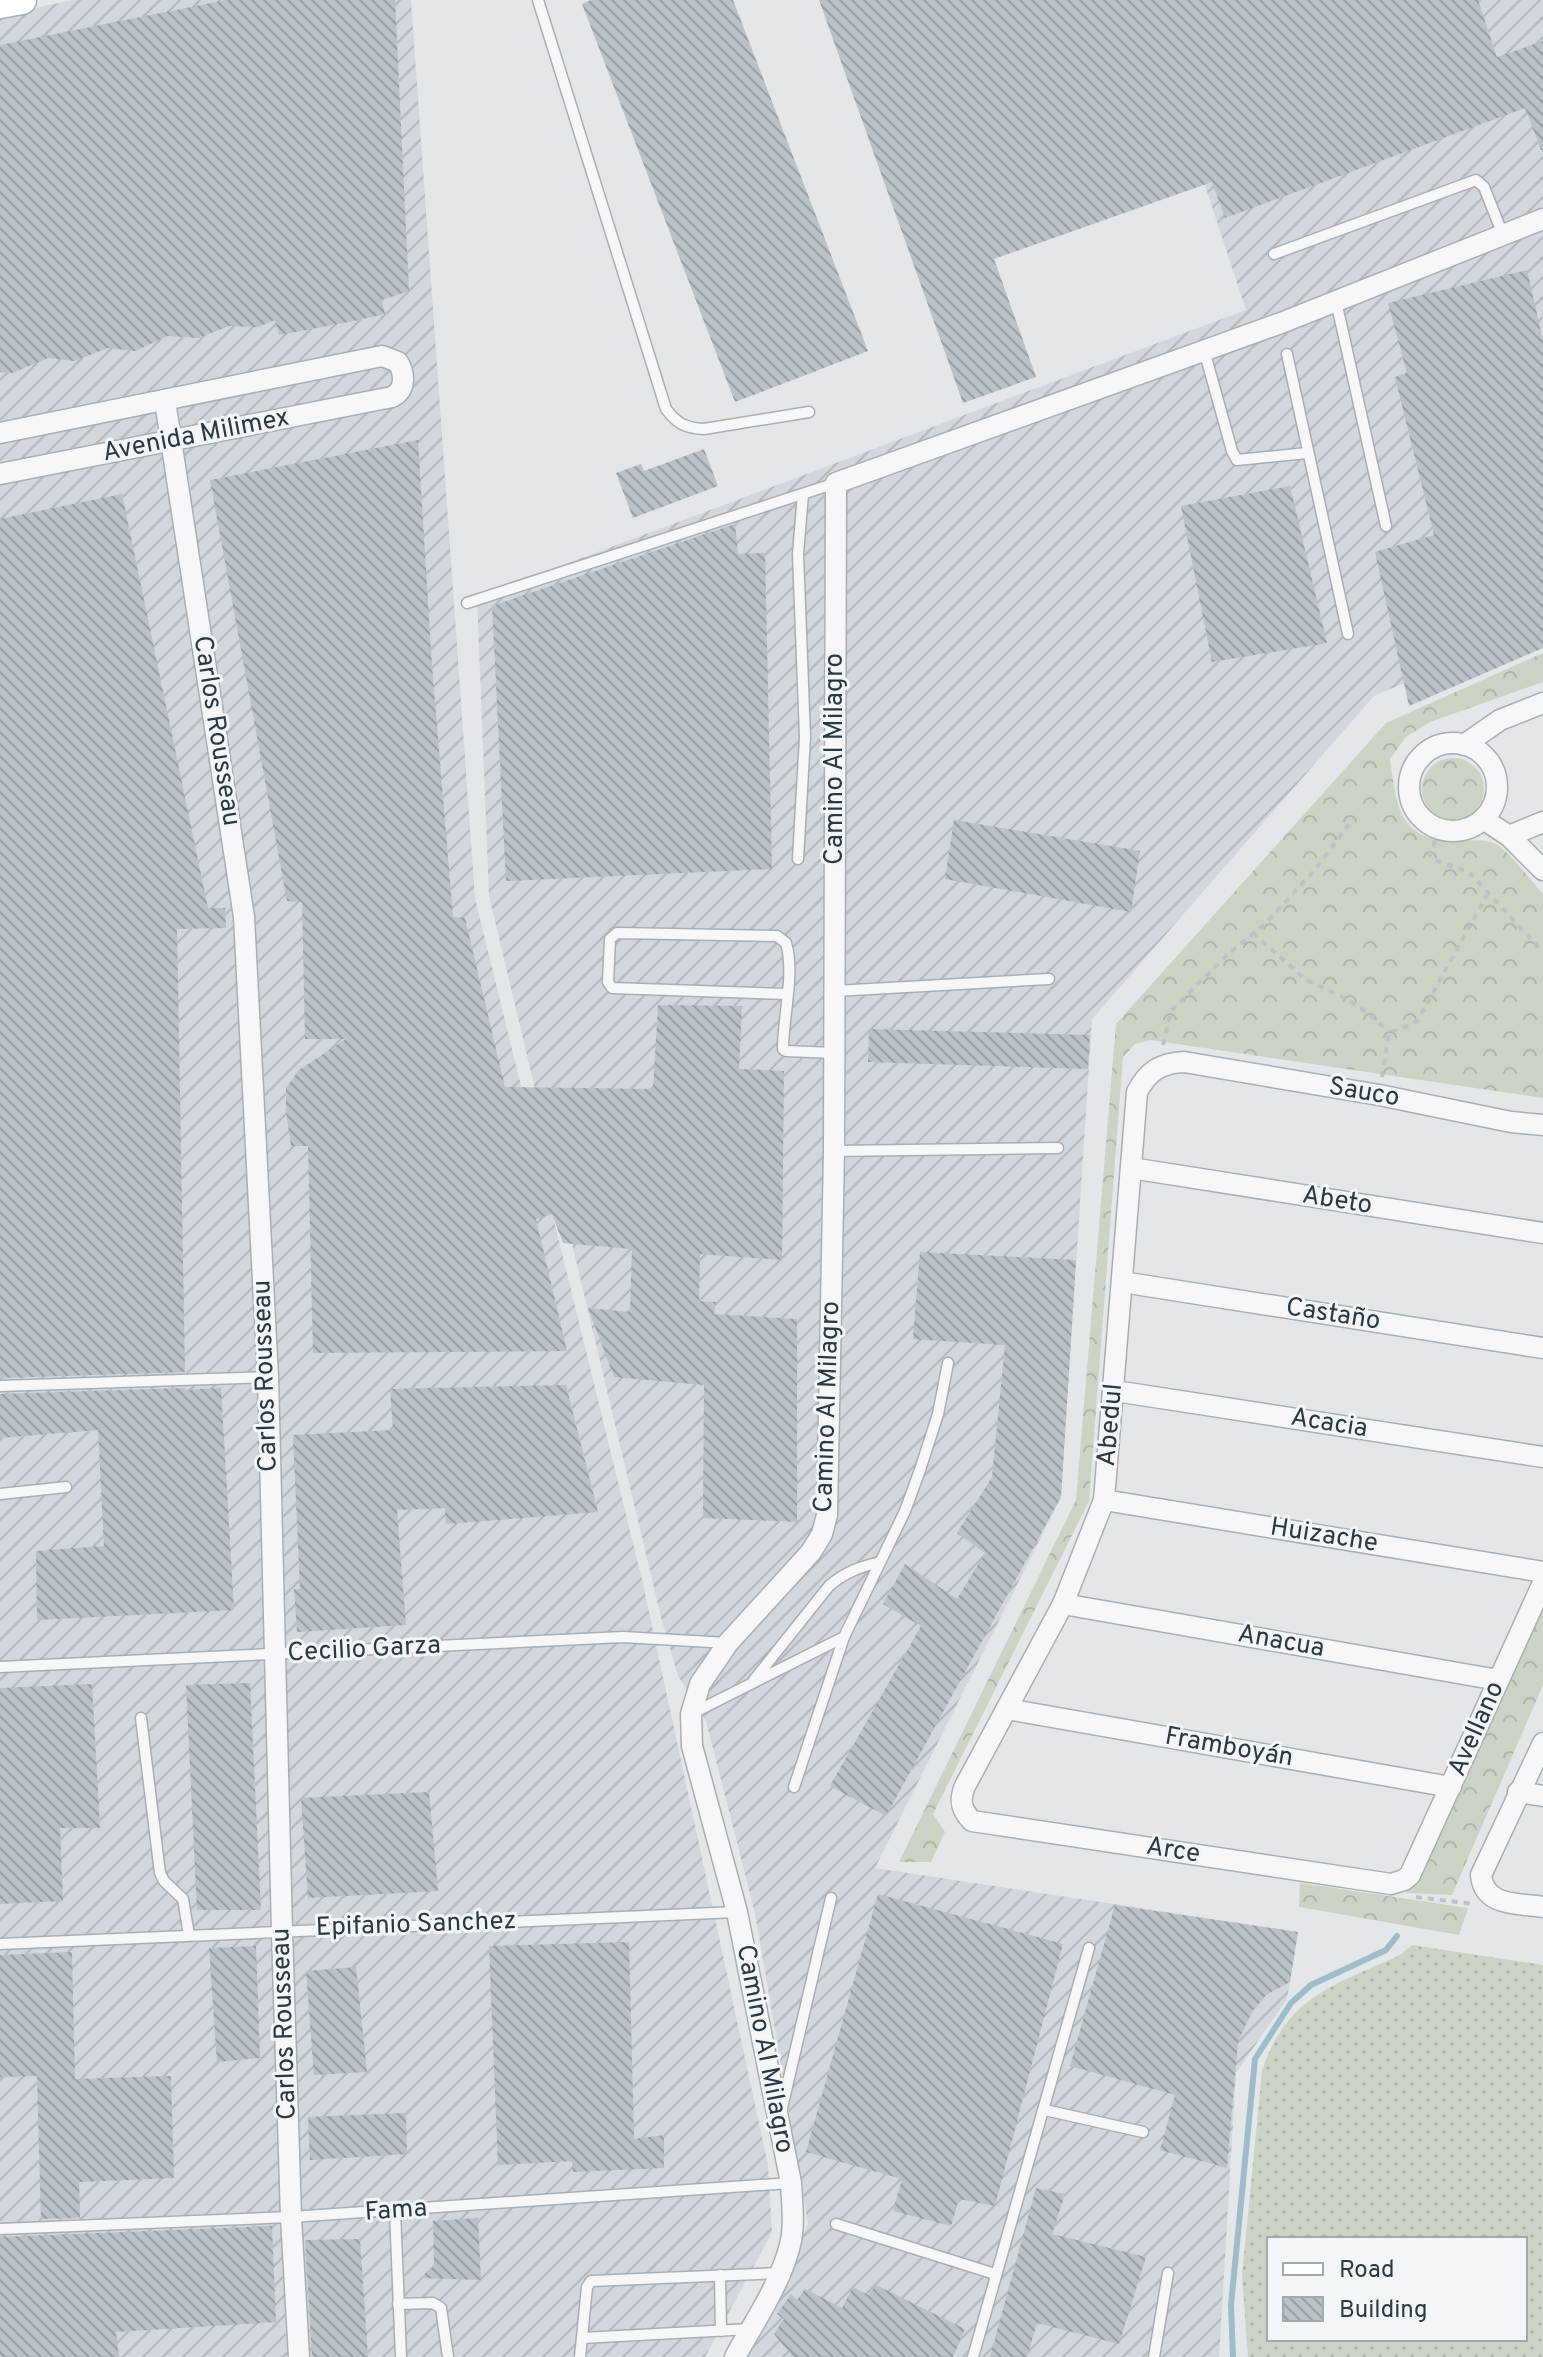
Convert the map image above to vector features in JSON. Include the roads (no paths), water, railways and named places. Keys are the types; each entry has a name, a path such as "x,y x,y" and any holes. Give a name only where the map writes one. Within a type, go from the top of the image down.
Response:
{"main road":[{"path":"0,4 22,0"}],"street":[{"path":"836,483 1336,301 1543,219"},
{"name":"Avenida Milimex","path":"0,433 382,356 398,362 402,370 403,386 392,397 0,474"},
{"name":"Carlos Rousseau","path":"165,401 244,917 268,1377 291,2217 299,2357"},
{"name":"Camino Al Milagro","path":"735,2357 780,2273 790,2244 793,2218 791,2183 737,1912 692,1746 691,1714 700,1684 728,1643 811,1552 822,1534 827,1515 834,1151 836,483"},
{"path":"1464,745 1500,720 1543,703"},
{"path":"1446,744 1464,745 1484,756 1496,776 1496,799 1483,819 1468,829 1439,829 1425,821 1413,806 1409,789 1412,771 1429,751 1446,744"},
{"path":"1483,819 1509,836 1543,870"},
{"path":"1509,836 1543,822"},
{"name":"Sauco","path":"1157,1067 1184,1062 1379,1095 1511,1122 1543,1125"},
{"name":"Abedul","path":"965,1786 1063,1604 1104,1500 1137,1092 1143,1080 1157,1067"},
{"name":"Abeto","path":"1131,1168 1543,1233"},
{"name":"Castaño","path":"1122,1282 1543,1348"},
{"name":"Acacia","path":"1115,1391 1543,1457"},
{"name":"Huizache","path":"1104,1500 1543,1572"},
{"name":"Avellano","path":"1410,1875 1543,1583"},
{"name":"Anacua","path":"1063,1604 1498,1680"},
{"name":"Framboyán","path":"1007,1709 1451,1787"},
{"path":"1543,1743 1481,1875 1485,1891 1494,1899 1543,1907"},
{"name":"Arce","path":"965,1786 961,1804 972,1821 1391,1884 1410,1875"},
{"path":"1518,1792 1543,1796"}],"lane":[{"path":"538,0 666,409 675,421 688,428 704,429 809,412"},
{"path":"1274,254 1476,180 1484,187 1503,235"},
{"path":"1336,301 1386,526"},
{"path":"1204,350 1234,456 1244,461 1307,453"},
{"path":"1287,354 1348,634"},
{"path":"467,603 836,483"},
{"path":"798,859 805,737 798,554 803,494"},
{"path":"787,994 612,988 608,982 610,939 617,933 777,936 788,949 787,994 785,1050 834,1053"},
{"path":"835,991 1049,979"},
{"path":"834,1151 1058,1148"},
{"path":"794,1787 844,1637 920,1470 938,1414 948,1363"},
{"path":"0,1386 268,1377"},
{"path":"0,1494 66,1487"},
{"path":"750,1684 829,1586 855,1568 880,1562"},
{"name":"Cecilio Garza","path":"0,1667 623,1637 728,1643"},
{"path":"691,1714 844,1637"},
{"path":"141,1718 160,1873 183,1899 189,1935"},
{"path":"779,2121 831,1898"},
{"name":"Epifanio Sanchez","path":"0,1944 737,1912"},
{"path":"973,2357 1089,1948"},
{"path":"1045,2110 1143,2132"},
{"name":"Fama","path":"0,2229 395,2211 791,2183"},
{"path":"395,2211 401,2357"},
{"path":"836,2224 995,2274"},
{"path":"580,2357 587,2287 591,2281 780,2273"},
{"path":"1154,2357 1168,2273"},
{"path":"720,2275 721,2331"},
{"path":"398,2304 428,2302 438,2305 442,2313 448,2357"},
{"path":"582,2338 750,2329"}],"waterway":[{"path":"1233,2357 1231,2305 1255,2059 1291,2003 1311,1985 1386,1950 1397,1936"}]}
